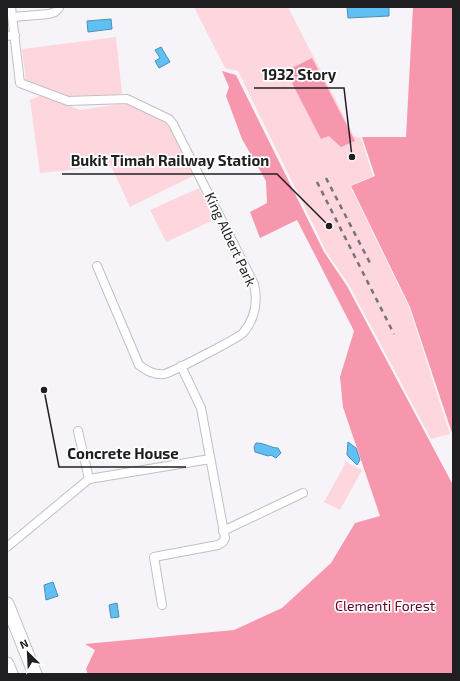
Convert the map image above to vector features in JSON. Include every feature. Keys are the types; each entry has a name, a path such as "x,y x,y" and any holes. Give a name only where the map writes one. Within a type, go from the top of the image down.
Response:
{"main road":[{"path":"7,604 35,674"},
{"path":"7,664 11,674"}],"street":[{"name":"King Albert Park","path":"11,7 13,17 11,35 20,83 68,101 128,99 169,119 199,172 254,284 257,302 251,320 242,334 165,374 148,372 139,365 97,266"},
{"path":"13,17 49,14 55,12 59,8"},
{"path":"162,605 154,557 218,545 225,538 201,408 181,366"},
{"path":"78,431 88,479"},
{"path":"7,548 88,479 210,459"},
{"path":"223,530 303,493"}],"shaded area":[{"path":"194,7 288,7 354,136 361,138 373,176 350,186 409,307 450,434 431,439 349,285 327,253 238,71 225,68"},
{"path":"116,37 122,94 69,98 26,81 22,49"},
{"path":"41,95 80,110 126,103 170,125 197,174 130,207 111,166 40,173 30,100"},
{"path":"199,188 214,220 166,242 150,210"},
{"path":"346,462 362,470 340,510 324,502"}],"green space":[{"path":"413,7 453,7 453,436 410,307 351,186 375,176 362,137 406,137"},
{"path":"312,58 355,141 341,147 329,136 321,139 293,85 290,69"},
{"name":"Clementi Forest","path":"222,71 236,75 324,252 347,286 453,485 453,674 88,674 86,669 95,650 85,644 234,630 282,608 331,563 355,523 380,516 343,407 340,377 354,331 297,220 260,238 250,212 267,203 266,181 242,139 226,96 229,87"}],"water":[{"path":"347,7 389,7 389,16 348,18"},
{"path":"111,19 112,29 88,32 87,21"},
{"path":"161,47 170,62 159,68 155,61 160,58 155,50"},
{"path":"348,442 356,448 360,460 357,465 347,455"},
{"path":"256,443 278,448 281,453 276,458 271,455 268,456 255,452 254,447"},
{"path":"53,582 58,596 46,600 44,585"},
{"path":"117,603 119,617 111,618 109,605"}],"railway":[{"path":"326,178 370,263"},
{"path":"317,182 394,334"}],"place":[{"name":"1932 Story","path":"352,157"},
{"name":"Bukit Timah Railway Station","path":"329,226"},
{"name":"Concrete House","path":"44,390"}]}
